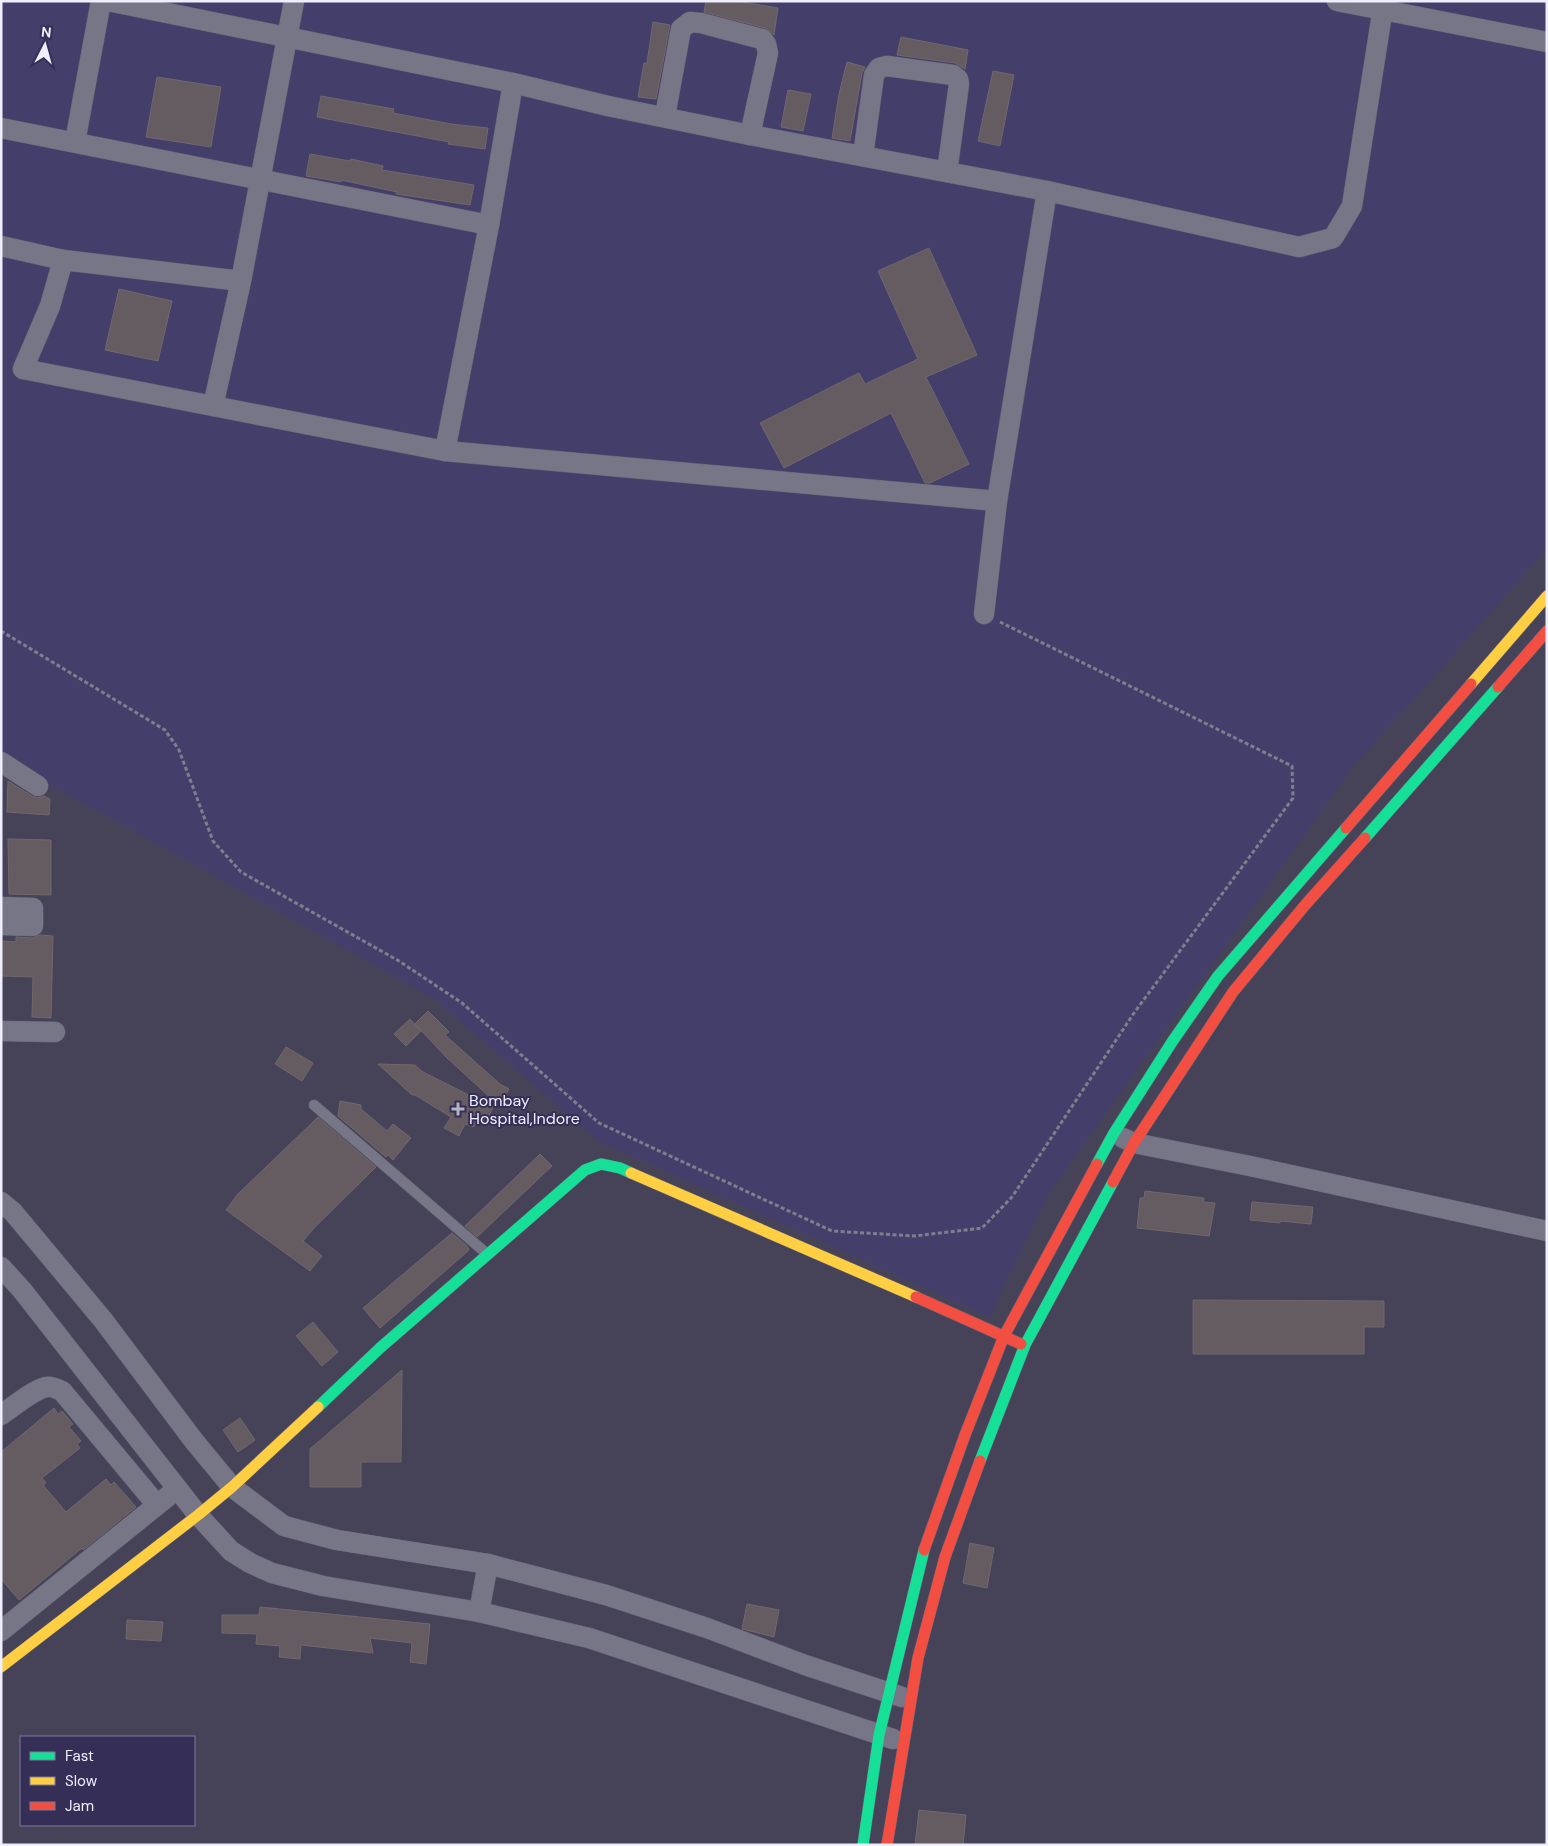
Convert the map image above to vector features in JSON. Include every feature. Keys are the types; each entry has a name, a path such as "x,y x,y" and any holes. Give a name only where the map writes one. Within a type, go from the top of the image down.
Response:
{"street":[{"path":"75,142 102,1"},
{"path":"108,1 513,83 608,106 665,116 750,135 1047,191 1299,247 1333,238 1352,206 1384,6"},
{"path":"213,406 241,281 294,1"},
{"path":"1337,1 1384,6 1547,42"},
{"path":"665,116 681,29 690,22 701,23 762,39 766,44 768,53 750,135"},
{"path":"863,156 874,75 878,68 887,66 953,75 958,78 959,84 947,172"},
{"path":"445,451 490,225 513,83"},
{"path":"1,128 490,225"},
{"path":"984,614 997,502 1047,191"},
{"path":"1,246 63,260 241,281"},
{"path":"63,260 50,306 23,369 445,451 997,502"},
{"path":"863,1845 879,1735 922,1555 965,1435 1004,1336 1114,1133 1172,1042 1218,976 1547,596"},
{"path":"887,1845 918,1658 945,1557 1025,1345 1134,1143 1233,992 1306,904 1547,631"},
{"path":"1,762 38,786"},
{"path":"1,907 33,908 33,926 1,925"},
{"path":"1,1031 55,1032"},
{"path":"1114,1133 1134,1143 1250,1166 1547,1231"},
{"path":"1,1667 232,1487 380,1348 487,1254 585,1170 601,1164 620,1168 1025,1345"},
{"path":"1,1202 13,1212 103,1320 194,1441 232,1487 284,1526 337,1540 488,1564 606,1596 707,1628 805,1665 911,1699"},
{"path":"1,1267 22,1290 198,1515 231,1551 250,1563 272,1573 323,1586 478,1612 589,1638 905,1742"},
{"path":"1,1291 22,1290"},
{"path":"1,1415 45,1387 53,1387 62,1391 157,1505"},
{"path":"1,1632 177,1489"},
{"path":"478,1612 488,1564"}],"lane":[{"path":"314,1105 487,1254"}],"path":[{"path":"1,631 165,730 179,750 213,841 241,872 399,961 462,1003 599,1123 832,1231 915,1236 982,1228 1012,1198 1134,1013 1293,798 1292,766 984,614"}],"shaded area":[{"path":"1,1 1547,1 1547,549 1352,768 1049,1193 989,1317 598,1141 435,999 1,757"}],"building":[{"path":"706,1 736,1 778,8 774,35 765,28 704,12"},
{"path":"653,22 670,25 656,99 638,97 644,63 647,63"},
{"path":"901,37 968,50 965,69 955,63 897,55"},
{"path":"847,62 865,67 862,73 850,141 832,138 839,94"},
{"path":"993,71 1014,75 1000,146 978,141"},
{"path":"157,77 221,87 211,147 146,137"},
{"path":"788,90 811,94 803,131 781,127"},
{"path":"321,96 394,109 393,113 451,124 488,128 485,149 448,144 449,142 317,117"},
{"path":"310,154 350,161 351,159 383,166 382,170 474,185 470,205 396,194 397,192 341,180 341,182 306,176"},
{"path":"929,248 977,355 926,377 969,464 930,483 925,483 891,413 784,468 760,423 859,373 865,384 918,359 878,271"},
{"path":"119,289 172,301 158,361 105,350"},
{"path":"8,781 32,796 38,798 44,796 50,799 49,815 7,812"},
{"path":"8,839 51,840 51,895 9,894"},
{"path":"40,935 53,936 51,1018 32,1017 33,977 1,976 1,941 16,942 16,937 33,938"},
{"path":"428,1011 449,1032 445,1035 500,1084 509,1089 501,1104 493,1100 447,1058 415,1024"},
{"path":"410,1019 421,1031 406,1046 394,1034"},
{"path":"286,1047 313,1063 302,1081 275,1064"},
{"path":"378,1064 415,1065 423,1072 493,1107 485,1124 478,1120 474,1127 465,1124 459,1136 444,1128 451,1117 412,1095"},
{"path":"340,1101 361,1105 361,1109 387,1131 393,1124 411,1138 393,1160 388,1155 386,1157 338,1116"},
{"path":"318,1117 376,1167 303,1241 322,1256 310,1271 226,1210 238,1194"},
{"path":"540,1154 552,1166 477,1237 465,1226"},
{"path":"1145,1191 1204,1198 1203,1202 1215,1203 1209,1236 1137,1228 1140,1198 1144,1198"},
{"path":"1252,1202 1313,1207 1311,1224 1250,1220"},
{"path":"452,1233 469,1250 380,1328 363,1308"},
{"path":"1193,1300 1384,1301 1384,1327 1364,1327 1364,1354 1193,1354"},
{"path":"313,1322 338,1352 322,1366 296,1336"},
{"path":"402,1370 401,1462 361,1462 361,1487 310,1487 310,1449"},
{"path":"54,1408 58,1414 62,1411 73,1424 69,1427 81,1441 77,1444 80,1448 42,1478 46,1483 43,1485 66,1512 106,1479 111,1485 114,1482 136,1507 83,1550 82,1548 19,1600 1,1579 1,1452"},
{"path":"240,1418 255,1440 238,1452 223,1430"},
{"path":"970,1543 994,1548 987,1588 963,1583"},
{"path":"747,1604 779,1610 774,1637 742,1629"},
{"path":"260,1607 430,1624 426,1664 410,1662 412,1643 370,1638 373,1653 301,1645 300,1659 279,1657 280,1646 256,1644 257,1634 222,1633 222,1615 259,1615"},
{"path":"127,1620 163,1622 161,1641 126,1639"},
{"path":"919,1810 966,1815 963,1845 915,1845"}],"traffic: fast":[{"path":"1365,838 1498,687"},
{"path":"1097,1164 1114,1133 1172,1042 1218,976 1346,828"},
{"path":"318,1407 380,1348 585,1170 601,1164 620,1168 631,1173"},
{"path":"980,1461 1025,1345 1113,1182"},
{"path":"863,1845 879,1735 924,1550"}],"traffic: slow":[{"path":"1471,684 1547,596"},
{"path":"631,1173 916,1297"},
{"path":"1,1667 198,1515 232,1487 318,1407"}],"traffic: jam":[{"path":"1498,687 1547,631"},
{"path":"1346,828 1471,684"},
{"path":"1113,1182 1134,1143 1233,992 1306,904 1365,838"},
{"path":"924,1550 965,1435 1004,1336 1097,1164"},
{"path":"916,1297 1021,1344"},
{"path":"887,1845 918,1658 945,1557 980,1461"}],"place":[{"name":"Bombay Hospital,Indore","path":"458,1109"}]}
